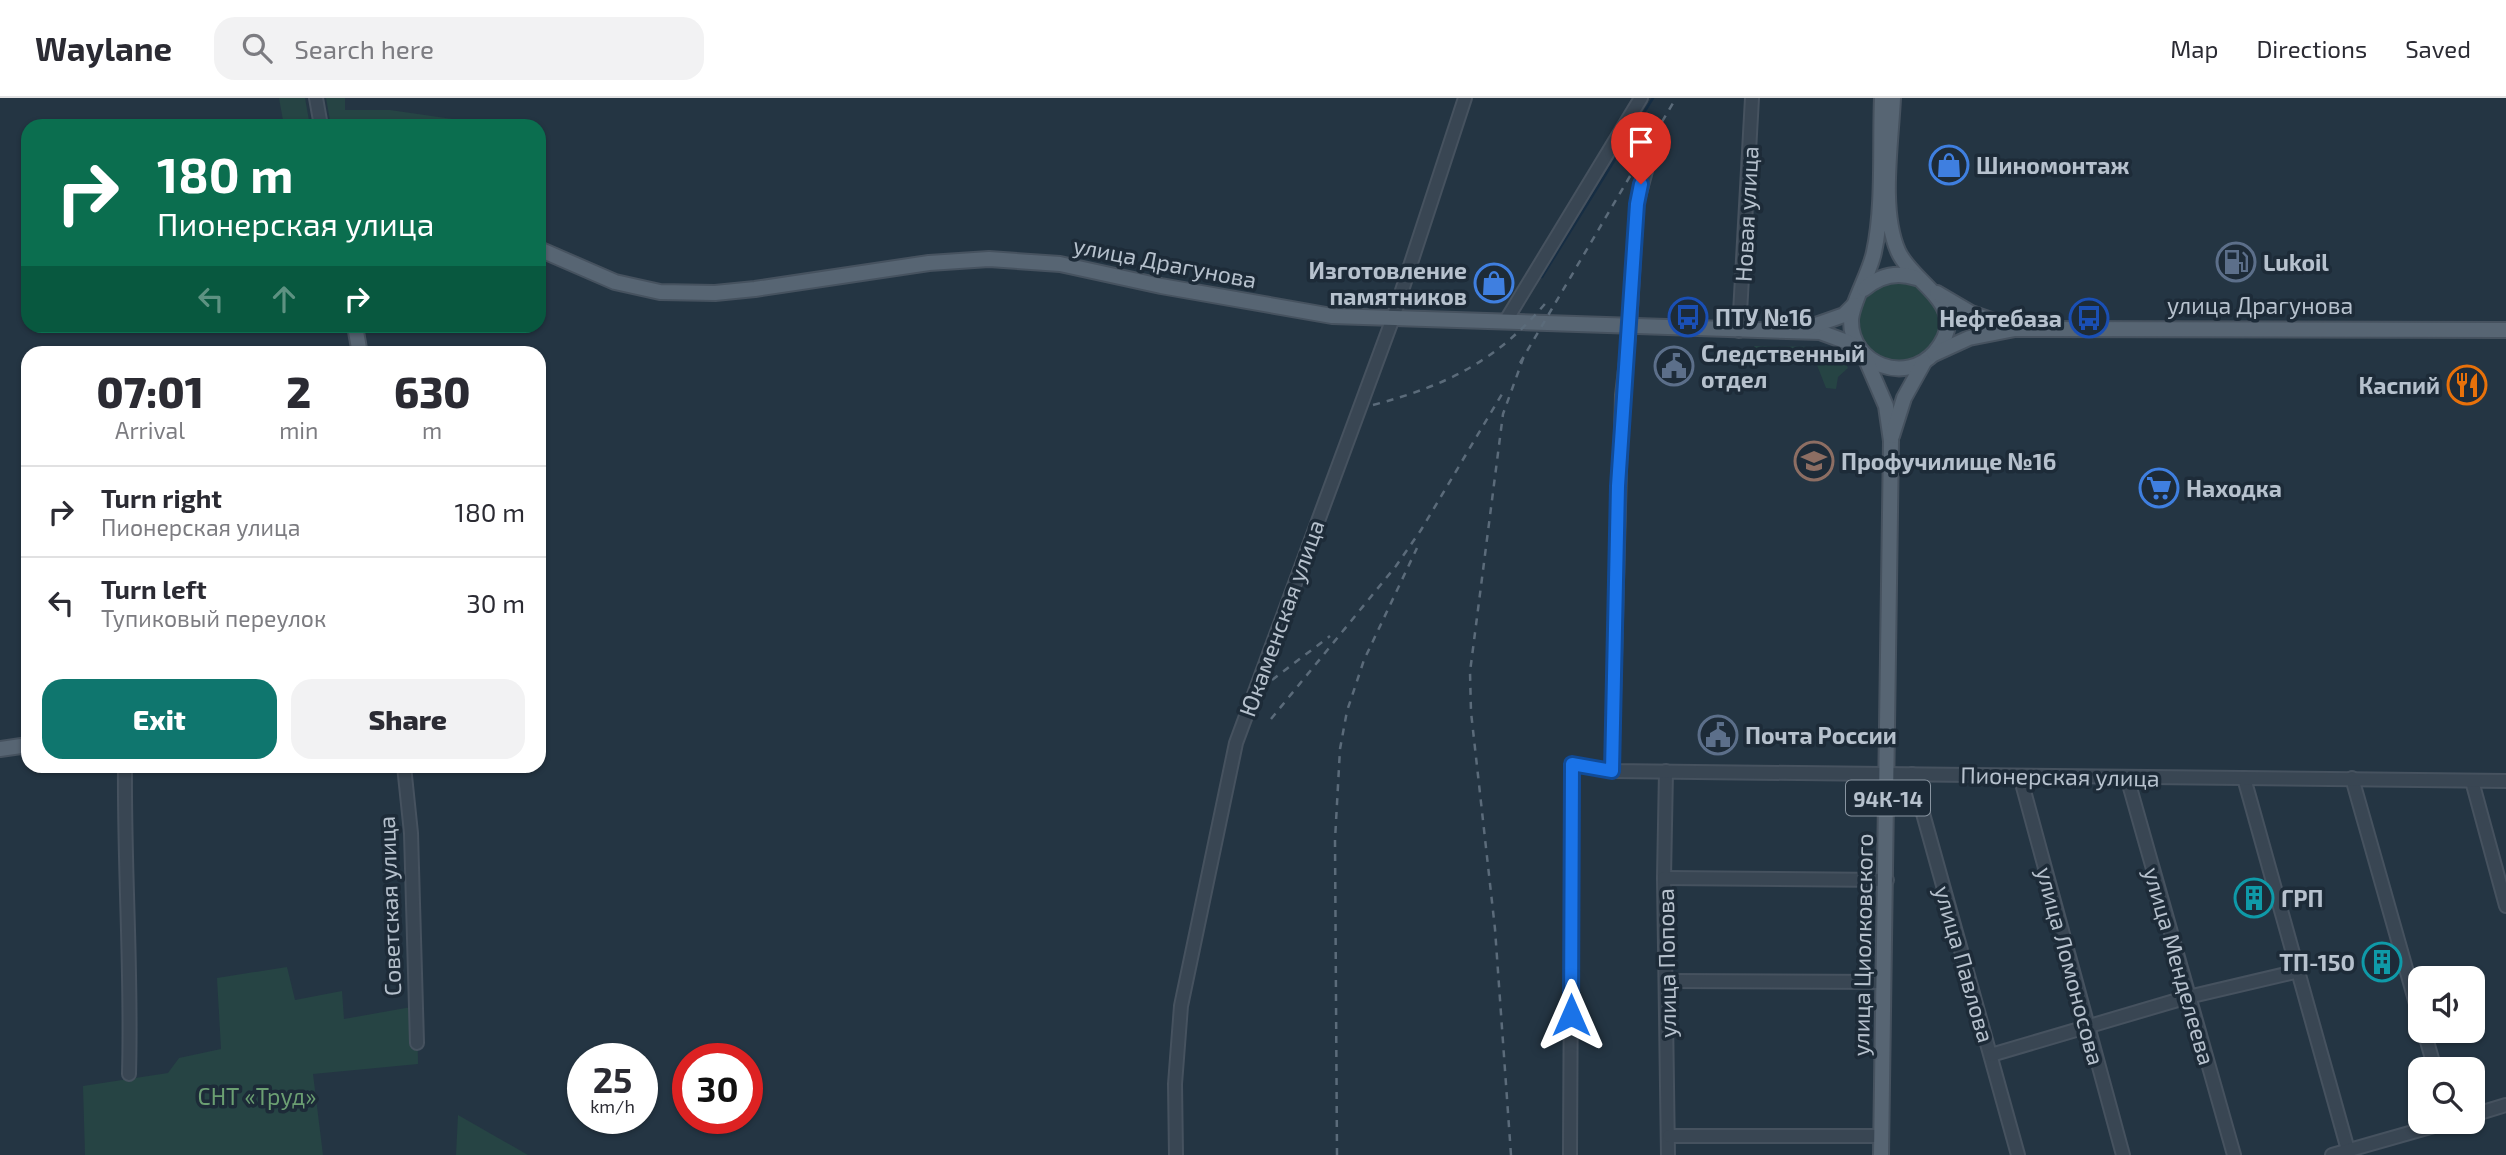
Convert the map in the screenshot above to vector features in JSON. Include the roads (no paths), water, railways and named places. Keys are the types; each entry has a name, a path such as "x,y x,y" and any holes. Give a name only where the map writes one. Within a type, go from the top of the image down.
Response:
{"main road":[{"path":"1882,98 1877,238 1863,290 1854,305 1851,323 1861,351 1891,369 1902,369 1928,358 1945,328 1944,310 1936,293 1902,260 1890,224 1893,98"},
{"name":"улица Драгунова","path":"546,252 615,282 660,292 715,293 755,289 929,263 989,259 1060,264 1161,286 1332,316 1820,332 1861,351"},
{"path":"1863,290 1884,276 1896,274 1918,278"},
{"name":"улица Драгунова","path":"1936,293 1971,313 2015,329"},
{"name":"улица Драгунова","path":"1792,331 1830,321 1844,315 1854,305"},
{"name":"улица Драгунова","path":"1928,358 1969,338 2015,329 2506,330"},
{"name":"улица Циолковского","path":"1861,351 1886,405 1891,441 1889,774 1881,1155"},
{"name":"улица Циолковского","path":"1891,441 1904,398 1928,358"},
{"path":"0,749 21,746"}],"street":[{"path":"316,98 320,119"},
{"name":"Юкаменская улица","path":"1176,1155 1175,1084 1181,1006 1236,743 1393,318 1465,98"},
{"path":"1505,322 1641,98"},
{"name":"Новая улица","path":"1739,331 1752,98"},
{"path":"1612,771 1619,473 1637,204 1646,171"},
{"name":"Пионерская улица","path":"1570,1155 1572,764 1612,771 2506,781"},
{"name":"улица Попова","path":"1666,771 1664,878 1668,1155"},
{"path":"125,773 125,846 132,981 129,1074"},
{"name":"Советская улица","path":"405,773 411,833 417,1043"},
{"name":"улица Павлова","path":"1912,774 2018,1155"},
{"name":"улица Ломоносова","path":"2020,776 2123,1155"},
{"name":"улица Менделеева","path":"2127,777 2234,1155"},
{"path":"2244,778 2348,1150"},
{"path":"2352,778 2408,976"},
{"path":"2472,781 2506,906"},
{"path":"1664,878 1887,880"},
{"path":"1991,1055 2188,997 2300,971"},
{"path":"1667,981 1884,982"},
{"path":"2485,1111 2506,1105"},
{"path":"2332,1155 2408,1133"},
{"path":"1669,1136 1881,1136"}],"waterway":[{"path":"1542,277 1653,98"}],"railway":[{"path":"1520,363 1676,98"},
{"path":"1373,405 1425,389 1470,367 1511,338 1549,299"},
{"path":"1511,1155 1495,929 1471,712 1470,672 1503,414 1524,356"},
{"path":"1271,719 1396,566 1421,530 1502,394"},
{"path":"1337,1155 1335,840 1340,749 1347,711 1364,660 1417,548"},
{"path":"1272,680 1330,636"}],"place":[{"name":"Шиномонтаж","path":"1949,165"},
{"name":"Lukoil","path":"2236,262"},
{"name":"Изготовление памятников","path":"1494,283"},
{"name":"ПТУ №16","path":"1688,317"},
{"name":"Нефтебаза","path":"2089,318"},
{"name":"Следственный отдел","path":"1674,366"},
{"name":"Каспий","path":"2467,385"},
{"name":"Профучилище №16","path":"1814,461"},
{"name":"Находка","path":"2159,488"},
{"name":"Почта России","path":"1718,735"},
{"name":"ГРП","path":"2254,898"},
{"name":"ТП-150","path":"2382,962"}],"park label":[{"name":"СНТ «Труд»","path":"257,1096"}]}
